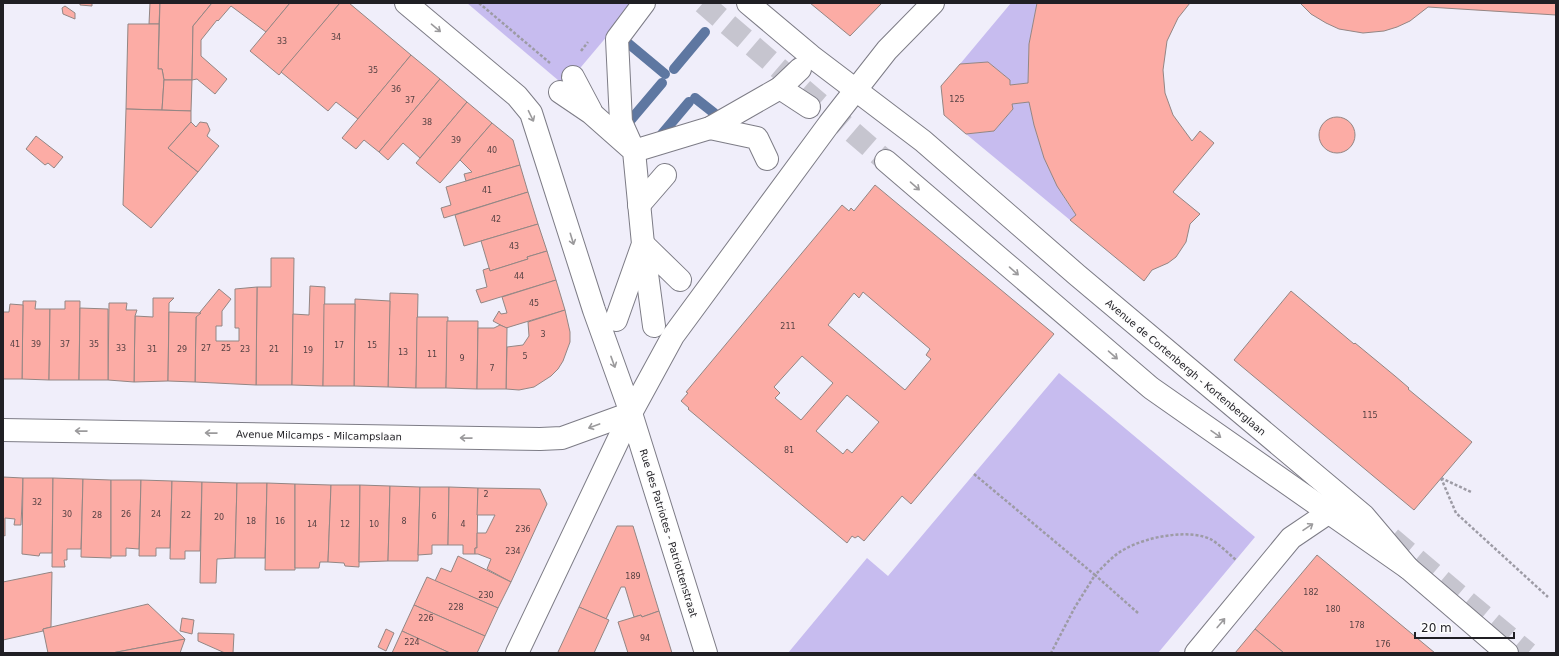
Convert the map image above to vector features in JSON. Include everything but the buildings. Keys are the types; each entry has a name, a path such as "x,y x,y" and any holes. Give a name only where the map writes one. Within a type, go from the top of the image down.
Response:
{"main road":[{"name":"Rue des Patriotes - Patriottenstraat","path":"406,3 517,96 531,113 594,310 631,412 706,653"},
{"path":"644,3 617,39 620,122 634,151 643,244 680,280"},
{"name":"Avenue de Cortenbergh - Kortenberglaan","path":"748,3 811,56 923,141 1077,275 1364,516 1408,568 1507,653"},
{"path":"517,653 631,412 673,336 822,134 887,50 933,3"},
{"path":"634,151 710,128 780,88 800,69"},
{"path":"566,84 591,112 634,151"},
{"path":"780,88 808,107"},
{"path":"710,128 757,138 767,159"},
{"path":"886,161 1151,388 1408,568"},
{"path":"639,205 665,175"},
{"name":"Avenue Milcamps - Milcampslaan","path":"3,430 540,439 562,438 631,412"},
{"path":"1196,653 1291,538 1328,513"}],"path":[{"path":"480,3 551,63"},
{"path":"577,56 591,38"},
{"path":"974,474 1138,613"},
{"path":"1471,492 1441,478 1456,513 1548,597"},
{"path":"1051,653 1075,607 1095,575 1124,549 1151,538 1182,535 1201,536 1212,540 1236,560"}],"shaded area":[{"path":"467,3 635,3 565,86"},
{"path":"1011,3 1037,3 1029,44 1028,83 1010,85 1010,80 988,62 960,64"},
{"path":"1029,102 1036,133 1046,162 1059,188 1076,215 1070,220 966,134 994,131 1013,109 1012,104"},
{"path":"1059,373 1255,537 1158,653 788,653 867,558 888,576"}],"waterway":[{"path":"674,69 705,32"},
{"path":"623,39 665,74"},
{"path":"629,122 662,83"},
{"path":"695,98 714,113"},
{"path":"662,134 689,102"}],"tunnel":[{"path":"703,3 886,161"},
{"path":"1391,538 1528,653"}]}
